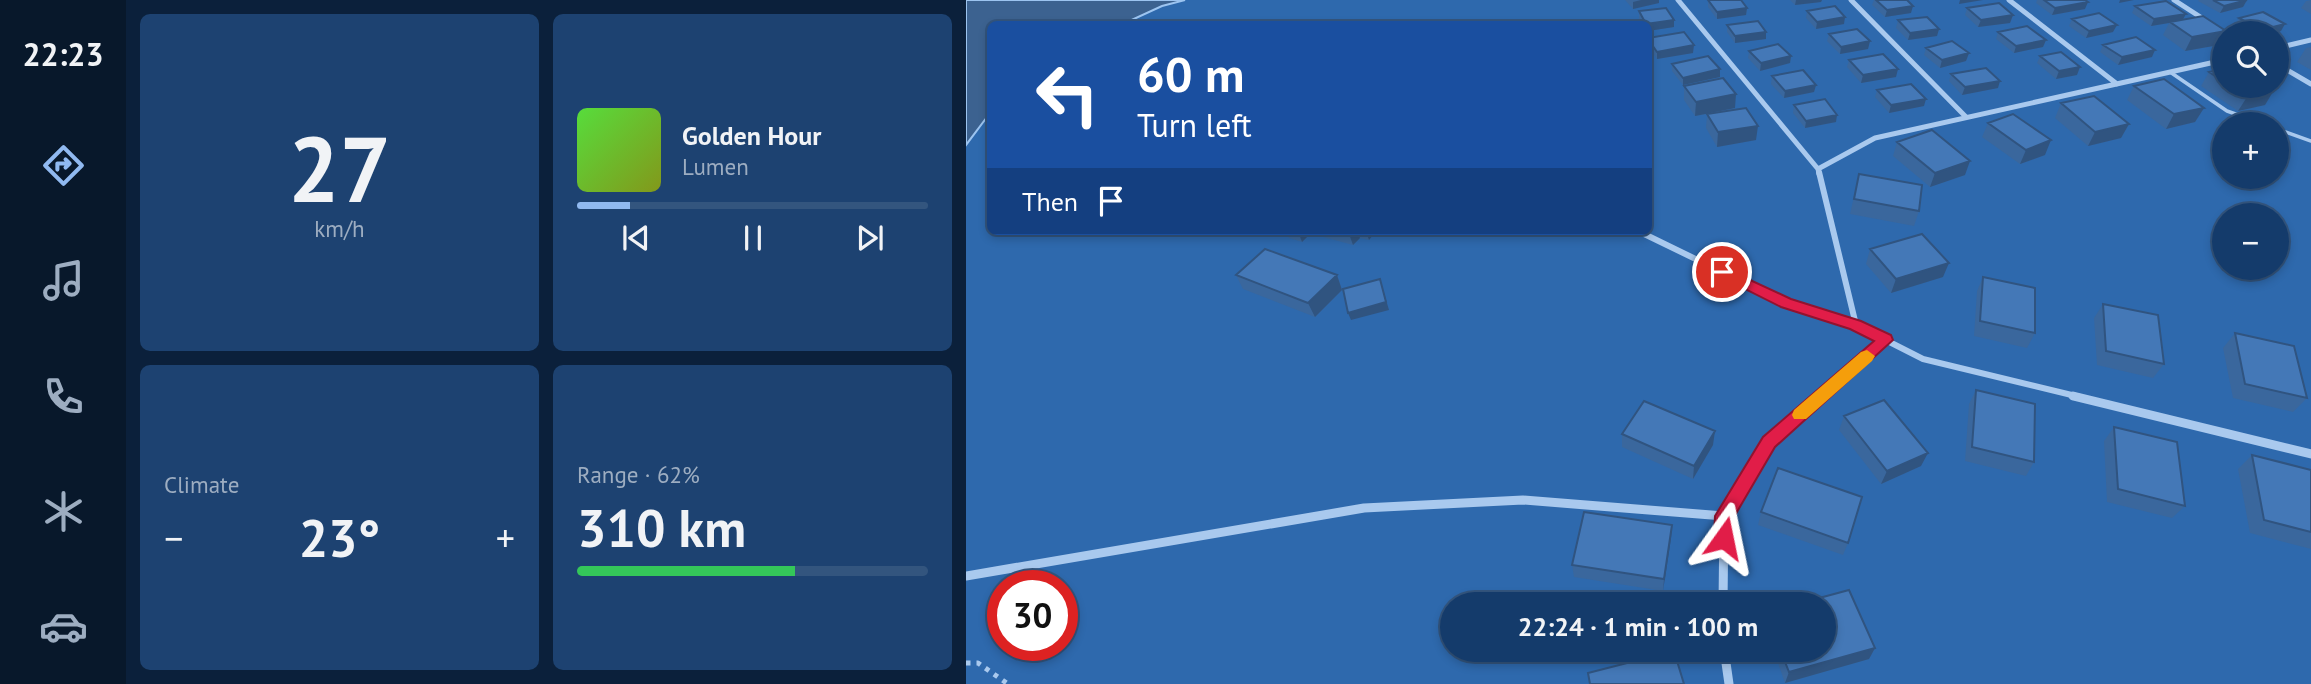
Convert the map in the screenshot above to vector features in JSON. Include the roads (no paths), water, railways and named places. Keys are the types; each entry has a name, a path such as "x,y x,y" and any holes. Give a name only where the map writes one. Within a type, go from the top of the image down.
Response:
{"street":[{"path":"1678,0 1818,169 1856,325"},
{"path":"1851,0 1966,117"},
{"path":"2009,0 2117,84"},
{"path":"2174,0 2212,24"},
{"path":"2289,45 2311,40"},
{"path":"1818,169 1875,138 2212,63"},
{"path":"2289,71 2311,83"},
{"path":"1646,235 1786,303 1856,325 1923,359 2311,454"},
{"path":"1723,592 1724,516 1769,442 1885,340"},
{"path":"966,576 1364,509 1523,500 1724,516"},
{"path":"1726,662 1729,684"}],"lane":[{"path":"2170,72 2230,112"},
{"path":"2289,133 2311,141"}]}
